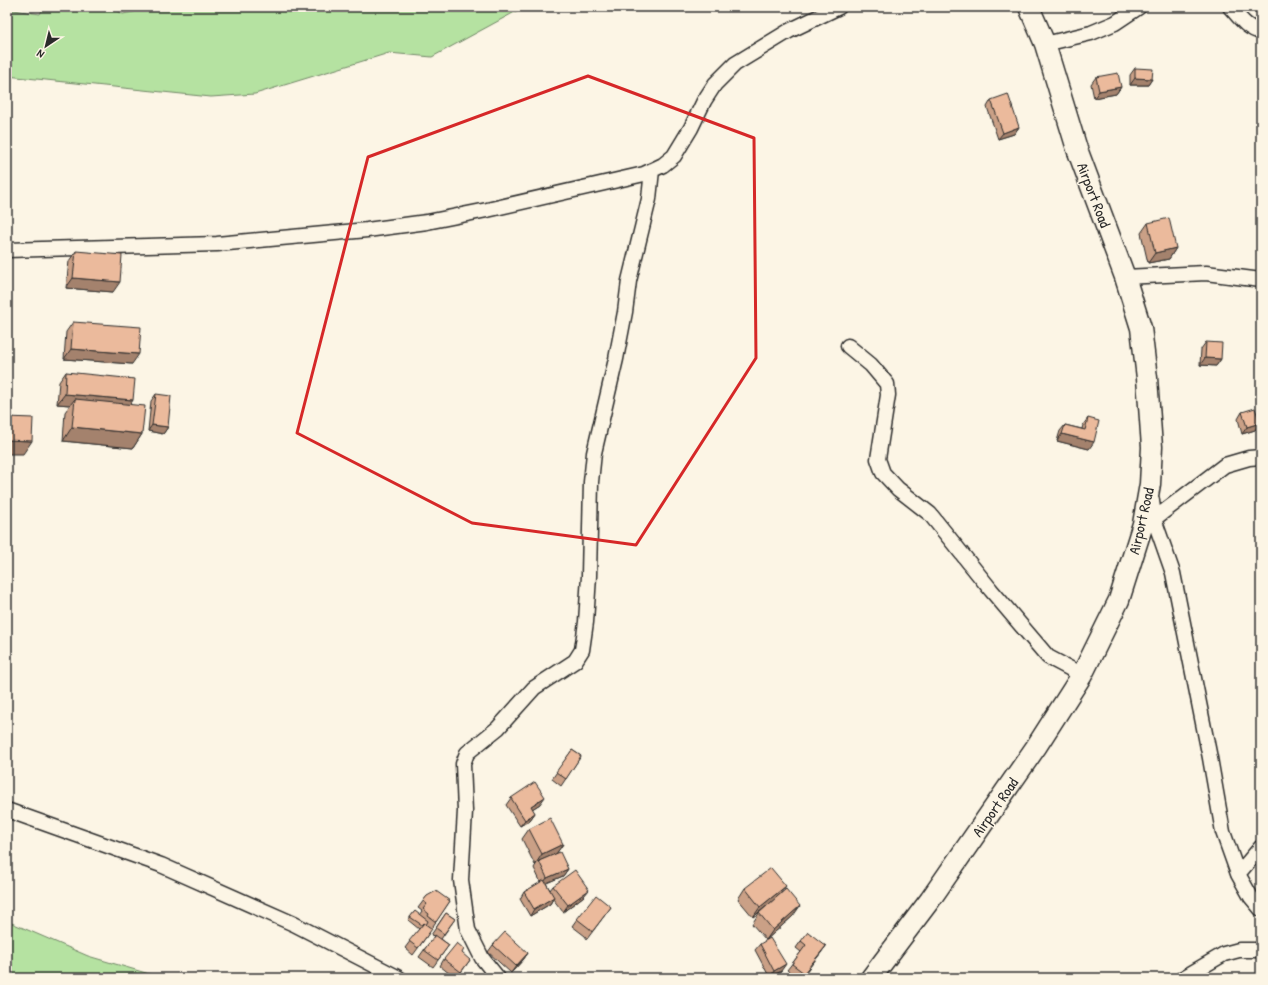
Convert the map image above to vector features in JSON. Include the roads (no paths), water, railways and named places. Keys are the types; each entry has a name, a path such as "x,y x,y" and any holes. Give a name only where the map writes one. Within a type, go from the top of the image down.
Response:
{"main road":[{"name":"Airport Road","path":"871,978 930,900 1036,748 1082,675 1119,600 1143,524 1150,484 1152,447 1147,378 1141,328 1125,277 1077,149 1045,44 1029,7"}],"street":[{"path":"7,250 217,244 382,228 427,222 487,210 644,174 663,165 674,156 715,84 735,64 789,31 839,7"},
{"path":"1045,44 1091,33 1115,23 1139,7"},
{"path":"1230,7 1249,27 1261,32"},
{"path":"498,978 482,958 468,930 461,880 465,811 463,764 467,753 498,728 534,688 575,661 582,650 586,622 591,482 594,453 616,359 629,281 649,199 652,170"},
{"path":"1125,277 1206,274 1261,280"},
{"path":"848,346 871,365 887,384 888,395 878,458 883,473 898,489 930,514 1048,657 1082,675"},
{"path":"1154,519 1225,465 1249,458 1261,457"},
{"path":"1150,484 1154,519 1172,574 1210,758 1223,832 1238,874 1251,897 1261,909"},
{"path":"7,810 161,865 294,924 399,978"},
{"path":"1238,874 1261,848"},
{"path":"1183,978 1224,954 1239,950 1261,950"}]}
